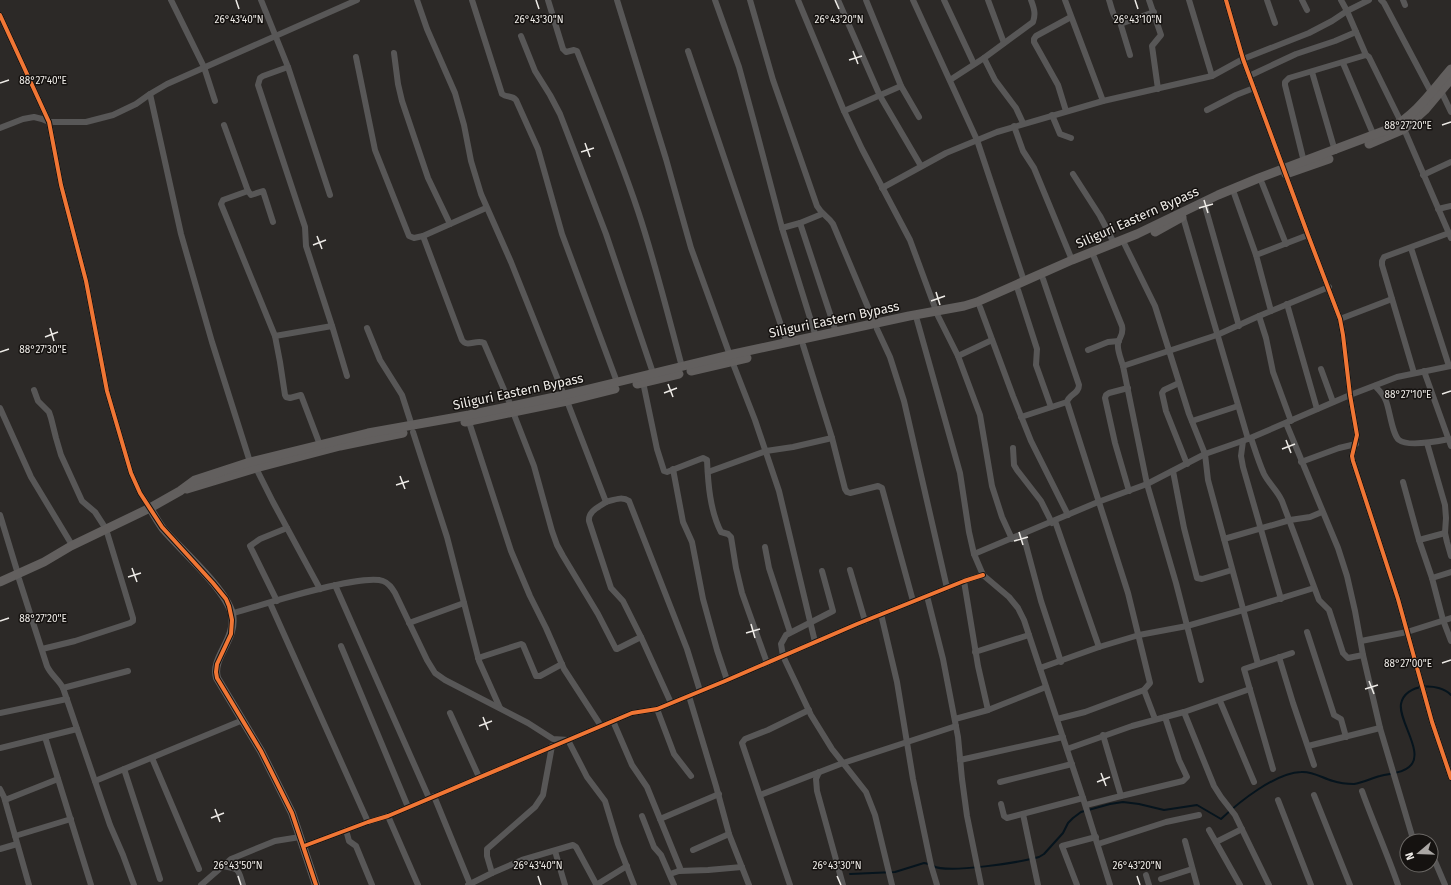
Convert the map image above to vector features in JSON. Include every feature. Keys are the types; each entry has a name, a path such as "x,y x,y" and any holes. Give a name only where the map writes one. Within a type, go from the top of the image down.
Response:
{"main road":[{"name":"Siliguri Eastern Bypass","path":"253,465 412,429 643,382 730,358 836,332 917,320 937,313 980,307 1043,278 1125,245 1169,225 1183,216 1234,193 1262,183 1304,162 1403,125 1451,69"},
{"name":"Siliguri Eastern Bypass","path":"566,398 616,382 654,373 803,345 977,302 1072,260 1136,234 1218,194 1381,140 1425,110 1451,79"},
{"name":"Siliguri Eastern Bypass","path":"0,588 72,545 150,508 180,491 253,465 320,444 368,433 469,422 512,409"},
{"name":"Siliguri Eastern Bypass","path":"0,582 48,566 74,550 88,537"}],"street":[{"path":"171,0 204,67 215,102"},
{"path":"261,0 274,36 288,67 330,195"},
{"path":"0,128 23,119 34,118 49,122 86,122 113,115 136,104 167,84 357,0"},
{"path":"417,0 427,29 455,93 464,125 471,161 486,208 511,262 606,502"},
{"path":"472,0 502,94 504,96 514,97 533,134 544,166 562,234 616,382"},
{"path":"548,0 563,49 566,52 574,50 577,52 618,155 638,211 651,254 682,367"},
{"path":"617,0 666,160 691,248 730,358 755,420 780,491 815,642"},
{"path":"715,0 739,67 782,228 816,337"},
{"path":"750,0 773,80 817,206 822,214 829,218 833,224 890,357 904,401 947,588"},
{"path":"798,0 844,111 882,188 910,240 937,313 958,356 980,415 992,486 1002,517 1012,539"},
{"path":"838,0 880,96 921,166"},
{"path":"866,0 901,86 919,117"},
{"path":"913,0 977,140 1024,281"},
{"path":"944,0 974,64"},
{"path":"988,0 1004,43"},
{"path":"950,80 984,58 1033,22 1035,16 1031,0"},
{"path":"1065,0 1103,101"},
{"path":"1108,0 1116,20 1120,22 1130,54"},
{"path":"1149,0 1161,35 1152,46 1158,89"},
{"path":"1188,0 1212,76"},
{"path":"1226,0 1249,76 1340,319 1357,436 1352,456 1353,461 1389,568 1425,697 1448,758 1451,778"},
{"path":"1267,0 1275,23"},
{"path":"1302,0 1307,10"},
{"path":"1340,0 1347,10 1366,55 1369,57 1403,125 1450,236 1384,257 1382,260 1414,373"},
{"path":"882,188 921,166 977,140 1014,126 1103,101 1212,76 1243,59 1309,33 1332,21 1347,10 1368,0"},
{"path":"1381,0 1384,3 1431,92"},
{"path":"1120,22 1123,23 1154,12"},
{"path":"0,15 49,122 61,185 86,281 107,391 131,473 140,493 162,527 226,600 232,614 231,634 217,664 216,674 223,689 244,720 261,751 292,813 316,885"},
{"path":"1066,111 1058,85 1034,42 1034,39 1036,36 1071,17"},
{"path":"1249,76 1296,54 1335,41 1356,32"},
{"path":"521,36 535,71 560,114 606,234 654,373"},
{"path":"688,51 788,343"},
{"path":"394,53 402,101 428,178 450,224"},
{"path":"1304,162 1285,82 1289,78 1366,55"},
{"path":"356,57 370,131 383,172 409,236 414,238 423,236 486,208"},
{"path":"984,58 995,80 1016,108 1023,124"},
{"path":"1342,63 1374,136"},
{"path":"288,67 263,76 260,78 258,85 303,220 306,231 306,246 347,376"},
{"path":"1312,72 1335,151"},
{"path":"844,111 901,86"},
{"path":"1207,110 1254,88"},
{"path":"1441,91 1451,112"},
{"path":"150,94 181,234 212,342 253,465 320,590"},
{"path":"1052,115 1060,134 1071,138"},
{"path":"224,125 248,193 251,195 263,191 273,222"},
{"path":"1014,126 1023,151 1034,168 1072,260"},
{"path":"1423,175 1451,162"},
{"path":"1073,174 1100,216 1114,243"},
{"path":"1262,183 1286,244"},
{"path":"248,190 223,200 221,204 275,336 285,395 286,397 290,398 301,395 320,444"},
{"path":"1234,193 1256,255 1271,311"},
{"path":"1205,206 1238,326"},
{"path":"1438,209 1451,206"},
{"path":"782,228 800,223 822,214"},
{"path":"1183,216 1247,439 1268,482 1279,494 1319,600 1329,610 1343,653 1345,656 1352,658 1363,654"},
{"path":"800,223 836,332"},
{"path":"1256,255 1308,235"},
{"path":"423,236 463,342 467,344 480,341 484,343 534,466 552,530 563,556 598,614 615,648 617,649 641,637"},
{"path":"1125,245 1155,306 1179,383 1205,454 1208,480 1258,664"},
{"path":"974,554 1054,522 1098,502 1147,484 1205,454 1247,439 1350,395 1398,377 1450,366 1410,248"},
{"path":"1094,257 1122,326 1123,331 1118,349 1128,388 1147,484 1176,583 1201,680"},
{"path":"1043,278 1078,385 1077,392 1070,396 1067,402 1114,548 1139,635 1150,683 1144,690 1085,712 1057,719"},
{"path":"1123,366 1168,350 1218,335 1329,287"},
{"path":"1018,290 1037,349 1036,365 1051,407"},
{"path":"1340,319 1392,299"},
{"path":"1287,304 1317,409"},
{"path":"980,307 1031,441 1068,515"},
{"path":"1259,316 1266,338 1273,372 1301,462 1338,548 1347,576 1380,728 1411,833"},
{"path":"917,320 960,473 974,554 983,575 1009,597 1018,608 1029,635 1086,806 1110,885"},
{"path":"275,336 332,326"},
{"path":"367,328 380,360 402,395 447,537 478,658 500,708"},
{"path":"958,356 992,340"},
{"path":"1088,350 1108,342 1119,341"},
{"path":"803,345 832,438 846,491 850,493 878,486 882,488 913,602"},
{"path":"1320,369 1333,402"},
{"path":"1424,371 1451,446"},
{"path":"643,382 657,449 663,468 667,472 705,458 707,460 716,516 721,532 728,534 731,537 738,580 768,663"},
{"path":"1179,383 1164,390 1162,393 1166,411 1187,464"},
{"path":"1375,386 1386,400 1396,435 1400,440 1404,442 1427,443 1449,439"},
{"path":"1128,388 1109,393 1105,398 1115,443 1129,491"},
{"path":"34,390 38,401 49,412 52,418 61,455 82,501 95,512 106,529 133,621 75,641 42,649"},
{"path":"1021,417 1067,402"},
{"path":"1192,421 1238,406"},
{"path":"0,408 31,477 72,545"},
{"path":"469,422 511,551 530,596 562,664 601,726"},
{"path":"708,472 766,451 794,447 832,438"},
{"path":"1247,439 1241,460 1281,599"},
{"path":"1427,443 1445,504 1447,542 1451,556"},
{"path":"1301,462 1339,448 1356,444"},
{"path":"1013,448 1014,465 1054,522 1099,647"},
{"path":"673,469 683,522 692,542 703,599 727,680"},
{"path":"1173,471 1184,528 1198,578 1202,579 1232,570"},
{"path":"1403,482 1443,620 1451,641"},
{"path":"671,703 623,601 611,588 589,521 588,517 591,512 606,502 622,498 626,499 628,502 687,649 700,691"},
{"path":"1224,539 1290,520 1304,519 1322,512"},
{"path":"0,516 18,577 42,649 50,671 58,679 67,698 110,825 134,885"},
{"path":"286,528 250,546 368,822"},
{"path":"1419,540 1446,533"},
{"path":"1023,534 1037,587 1062,662"},
{"path":"765,547 769,568 790,632"},
{"path":"850,570 865,621"},
{"path":"822,571 833,611 786,635 781,644 783,656 809,710 832,749 866,792 875,815 892,885"},
{"path":"1432,578 1451,572"},
{"path":"304,846 388,816 632,713 657,709 881,614 983,575"},
{"path":"232,614 354,581 382,580 390,584 427,660 435,672 445,680 528,723 553,739 568,740"},
{"path":"964,581 975,652 988,710"},
{"path":"335,586 469,884 478,883 492,873 522,860 571,845 575,846 596,885 627,866"},
{"path":"1040,668 1062,662 1099,647 1139,635 1187,626 1314,588"},
{"path":"927,596 943,659 955,722 967,816 981,885"},
{"path":"409,622 464,603"},
{"path":"881,614 897,682 912,779 931,865 937,885"},
{"path":"1361,641 1407,632 1451,618"},
{"path":"1307,632 1334,714 1341,719 1346,737"},
{"path":"975,652 1029,635"},
{"path":"478,658 521,644 523,645 536,676 540,676 562,664"},
{"path":"341,646 408,807"},
{"path":"1272,769 1244,669 1292,653"},
{"path":"1279,657 1314,766"},
{"path":"63,688 128,671"},
{"path":"760,795 843,762 906,742 1046,687"},
{"path":"1067,749 1103,735 1184,712 1250,689"},
{"path":"1144,690 1155,719"},
{"path":"689,696 719,794 729,834 749,885"},
{"path":"0,712 67,698"},
{"path":"1220,700 1254,782"},
{"path":"657,709 674,754 691,776"},
{"path":"790,885 743,746 743,741 809,710"},
{"path":"1184,712 1214,786 1235,815 1269,885"},
{"path":"450,713 480,777"},
{"path":"1086,806 1183,781 1187,777 1179,760 1165,717"},
{"path":"95,781 244,720"},
{"path":"613,721 632,766 646,787 680,868 679,871"},
{"path":"1308,746 1380,728"},
{"path":"0,748 77,729"},
{"path":"1103,735 1121,796"},
{"path":"45,737 91,885"},
{"path":"960,760 1063,737"},
{"path":"568,740 587,777 605,801 614,831 634,885"},
{"path":"492,873 487,856 487,849 539,802 543,795 552,746"},
{"path":"152,758 199,869"},
{"path":"1000,782 1072,764"},
{"path":"124,770 160,879"},
{"path":"819,772 816,779 817,791 843,885"},
{"path":"5,800 58,779"},
{"path":"0,789 5,800 29,885"},
{"path":"1362,791 1372,821 1387,854 1398,885"},
{"path":"660,819 719,794"},
{"path":"1314,795 1350,885"},
{"path":"1001,804 1005,817 1023,814 1083,798"},
{"path":"1278,800 1311,885"},
{"path":"1023,814 1038,885"},
{"path":"1098,844 1166,822 1199,815"},
{"path":"388,816 418,885"},
{"path":"642,816 654,847 661,855 674,885"},
{"path":"15,836 71,819"},
{"path":"1216,842 1242,829"},
{"path":"346,830 349,841 356,846 372,885"},
{"path":"1209,830 1240,885"},
{"path":"693,850 729,834"},
{"path":"201,885 230,860 236,857 275,841 300,837"},
{"path":"1077,885 1062,846 1096,837"},
{"path":"1185,841 1197,885"},
{"path":"0,849 17,844"},
{"path":"554,851 565,885"},
{"path":"223,866 238,870 243,885"},
{"path":"670,874 679,871 742,867"},
{"path":"1161,880 1192,869"},
{"path":"1439,871 1445,885"},
{"path":"1146,874 1149,885"}],"waterway":[{"path":"933,866 953,869 968,868 1017,862 1039,857 1044,854 1063,833 1068,823 1081,812 1110,804 1123,802 1164,810 1197,805 1221,819 1247,797 1280,777 1291,774 1305,772 1335,782 1354,784 1399,772 1409,767 1413,761 1414,754 1413,746 1401,711 1401,704 1404,697 1415,688 1423,687 1439,688 1451,695"},
{"path":"850,874 895,872 924,863 929,864"}],"cycle path":[{"path":"1226,0 1243,59 1340,319 1357,435 1352,456 1353,461 1398,599 1432,722 1451,778"},
{"path":"0,15 49,122 61,185 86,281 107,391 131,473 140,493 162,527 226,599 232,620 231,634 217,664 217,678 261,751 292,813 316,885"},
{"path":"304,846 388,816 632,713 657,709 857,624 964,581 983,575"}]}
